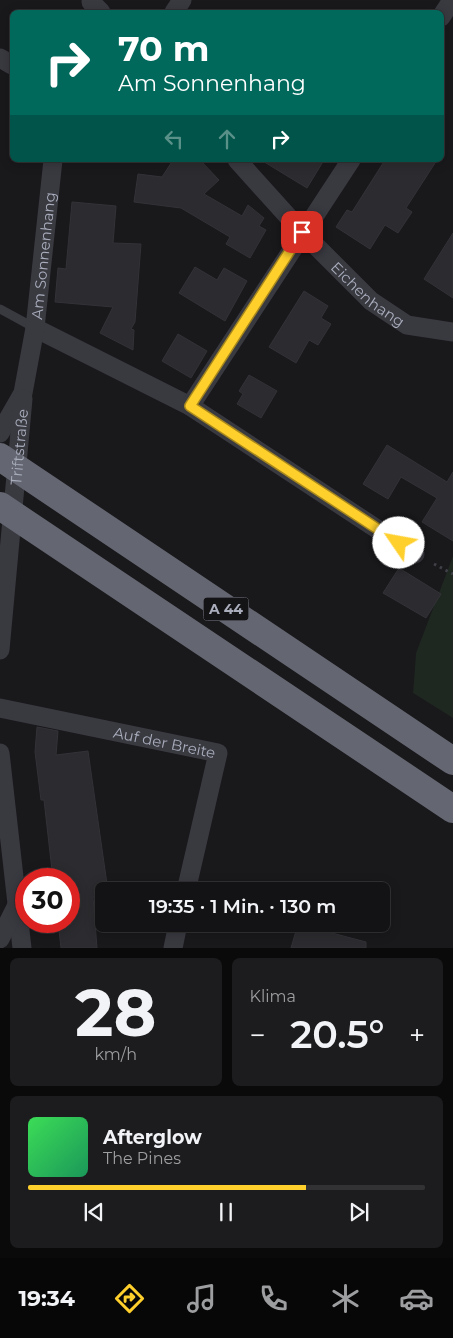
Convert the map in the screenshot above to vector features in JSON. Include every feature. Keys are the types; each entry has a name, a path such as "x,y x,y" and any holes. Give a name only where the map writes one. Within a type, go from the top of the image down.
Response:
{"highway":[{"name":"A 44","path":"0,457 453,761"},
{"name":"A 44","path":"4,512 453,809"}],"street":[{"path":"444,12 452,0"},
{"name":"Am Sonnenhang","path":"53,162 35,328 190,406 415,554"},
{"name":"Eichenhang","path":"239,162 302,232 371,301 407,325 453,332"},
{"path":"190,406 302,232 351,162"},
{"name":"Triftstraße","path":"0,650 4,512 35,328"},
{"path":"0,433 24,393"},
{"name":"Auf der Breite","path":"0,708 218,753 188,882"},
{"path":"0,753 15,887"},
{"path":"0,939 15,909"},
{"path":"173,948 176,932"},
{"path":"20,933 22,948"}],"lane":[{"path":"0,309 35,328"}],"shaded area":[{"path":"453,556 453,718 413,693 416,653"}],"building":[{"path":"172,162 202,162 219,180 204,194 242,216 248,205 264,218 259,226 266,230 250,258 226,244 230,237 181,208 134,202 138,174 162,177"},
{"path":"264,162 323,162 307,188"},
{"path":"384,162 436,162 406,208 412,212 398,233 385,225 370,249 336,227 347,210 352,212"},
{"path":"72,202 116,206 113,243 141,244 135,322 131,329 134,330 133,350 100,333 113,307 55,302 58,268 66,269"},
{"path":"453,233 453,298 424,279"},
{"path":"195,267 217,280 224,268 247,281 225,321 179,293"},
{"path":"304,291 328,306 321,318 331,324 318,345 309,340 296,363 269,347"},
{"path":"178,334 207,351 191,378 162,361"},
{"path":"249,375 277,391 261,418 237,404 243,394 239,391"},
{"path":"387,445 447,482 453,472 453,541 422,522 437,498 401,477 388,499 363,484"},
{"path":"399,568 441,594 426,618 383,593"},
{"path":"37,727 58,731 56,755 88,751 107,882 95,882 95,897 93,897 97,948 61,948 59,933 80,933 80,868 52,868 44,800 41,800 35,752"},
{"path":"296,932 328,932 366,942 366,948 291,948"}],"route":[{"path":"302,232 190,406 399,543"}]}
